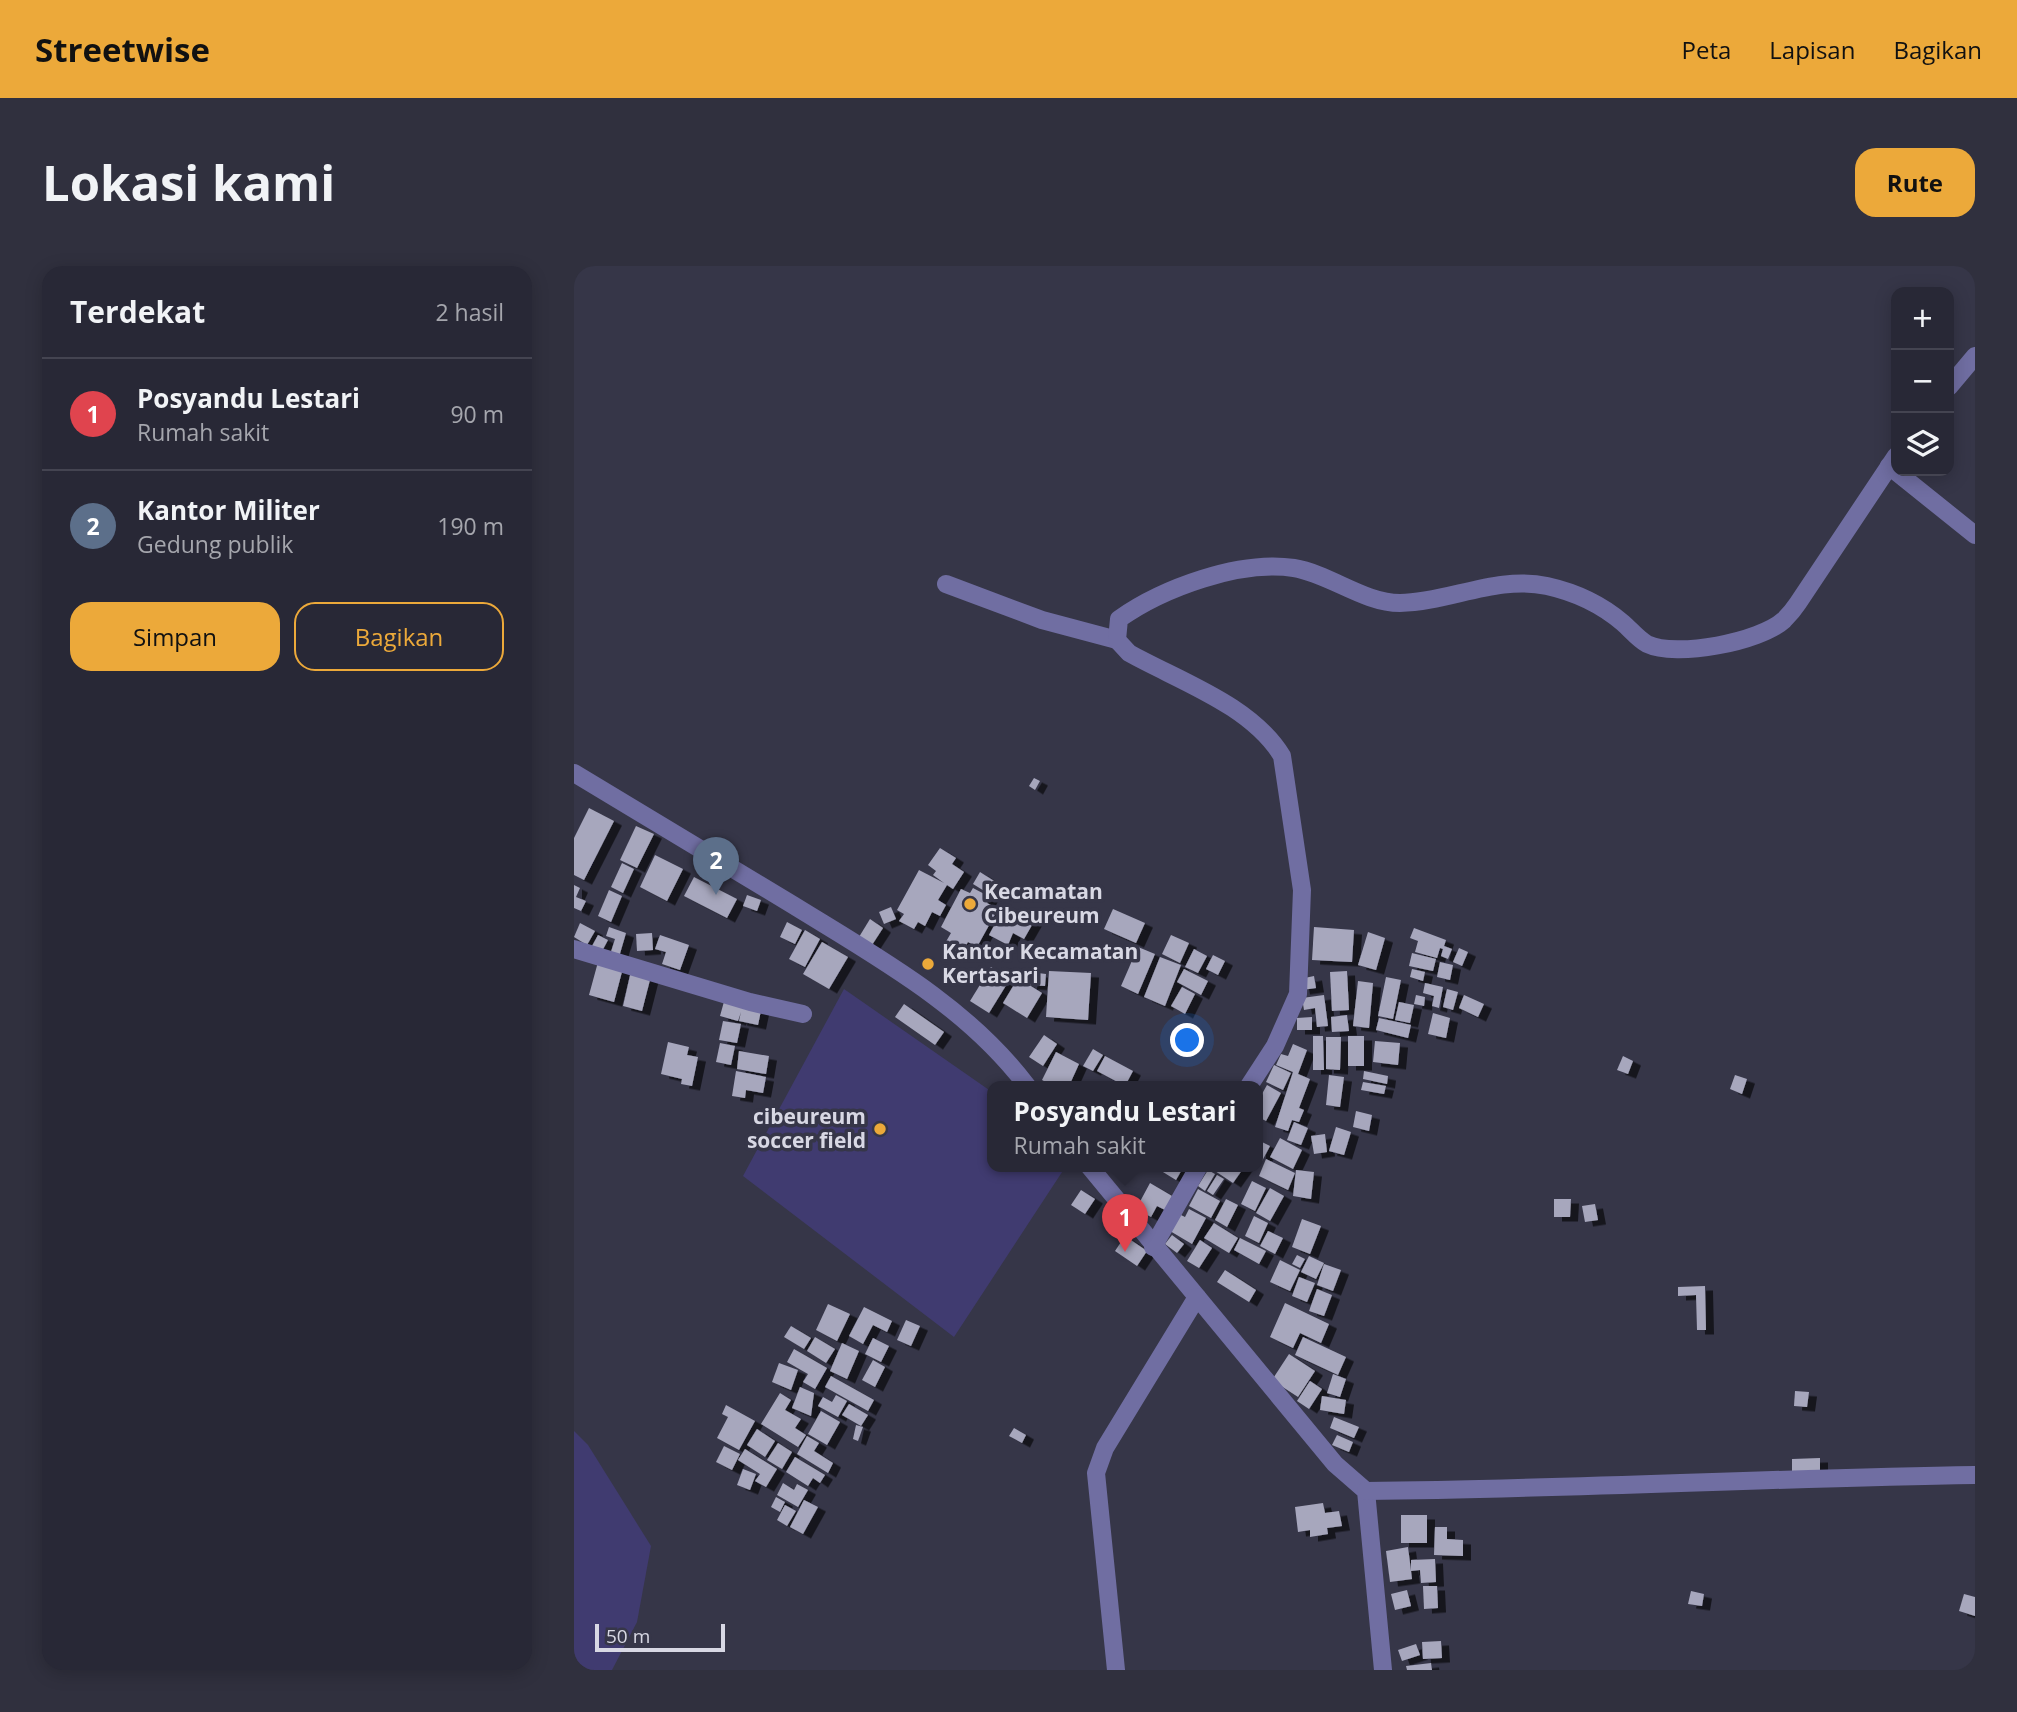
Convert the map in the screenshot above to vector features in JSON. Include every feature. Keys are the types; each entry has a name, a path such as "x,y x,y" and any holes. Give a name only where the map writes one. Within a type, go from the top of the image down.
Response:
{"street":[{"path":"1954,381 1975,356"},
{"path":"1117,640 1119,620 1145,601 1205,579 1262,568 1296,568 1375,598 1398,603 1510,584 1546,586 1576,594 1621,621 1643,641 1658,648 1691,648 1753,638 1784,621 1891,463"},
{"path":"1909,476 1975,535"},
{"path":"946,584 1042,621 1117,640 1129,653 1249,721 1275,744 1282,756 1302,890 1298,994 1275,1046 1252,1081"},
{"path":"574,773 877,957 970,1022 996,1047 1023,1081"},
{"path":"574,949 750,1002 803,1014"},
{"path":"1094,1172 1153,1248 1335,1464 1366,1491 1525,1490 1799,1478 1975,1475"},
{"path":"1153,1248 1196,1172"},
{"path":"1116,1670 1096,1473 1105,1448 1197,1297"},
{"path":"1366,1491 1383,1670"}],"shaded area":[{"name":"cibeureum soccer field","path":"844,989 987,1089 987,1172 1062,1172 954,1337 743,1176"},
{"path":"574,1431 588,1445 651,1546 637,1622 612,1670 574,1670"}],"building":[{"path":"1034,778 1040,781 1035,790 1029,786"},
{"path":"589,808 614,821 584,880 574,875 574,838"},
{"path":"636,826 654,834 637,868 620,860"},
{"path":"940,848 956,858 952,864 964,872 953,889 947,885 938,900 946,905 940,916 932,912 925,926 918,922 914,929 899,921 904,914 897,910 919,870 944,883 933,875 936,871 928,865"},
{"path":"655,855 683,869 667,901 640,887"},
{"path":"622,863 634,869 623,893 611,887"},
{"path":"980,872 1002,886 994,897 973,884"},
{"path":"694,877 737,899 727,918 684,896"},
{"path":"574,885 580,888 576,897 586,901 581,911 574,908"},
{"path":"973,888 990,897 987,903 998,909 977,947 968,942 961,954 944,945 951,933 941,927 961,889 970,893"},
{"path":"609,890 622,896 611,922 598,916"},
{"path":"747,895 761,900 757,911 743,906"},
{"path":"891,907 896,919 884,924 879,912"},
{"path":"1003,909 1019,917 1023,911 1036,918 1024,939 1013,933 1008,945 989,935"},
{"path":"1113,909 1145,923 1136,943 1104,929"},
{"path":"870,919 883,928 872,945 859,937"},
{"path":"787,922 802,930 795,944 780,937"},
{"path":"580,923 595,931 587,945 574,937"},
{"path":"609,927 626,933 619,957 610,955 615,939 606,936"},
{"path":"1314,927 1354,930 1352,962 1312,960"},
{"path":"1414,928 1446,940 1444,946 1452,949 1448,959 1441,956 1443,949 1440,948 1437,958 1415,952 1418,941 1410,938"},
{"path":"805,930 820,939 805,967 789,959"},
{"path":"1368,932 1385,938 1376,970 1358,965"},
{"path":"652,933 653,950 637,951 636,934"},
{"path":"598,935 608,940 601,953 591,948"},
{"path":"660,935 689,945 680,970 662,964 666,952 655,949"},
{"path":"1171,935 1189,943 1180,963 1162,954"},
{"path":"822,942 848,957 829,989 803,974"},
{"path":"995,944 1002,948 998,956 991,952"},
{"path":"1138,947 1155,954 1138,994 1121,986"},
{"path":"1459,948 1468,952 1462,966 1453,962"},
{"path":"1194,949 1207,956 1198,973 1185,967"},
{"path":"1412,953 1436,959 1433,971 1409,966"},
{"path":"1213,955 1225,961 1218,975 1206,969"},
{"path":"1160,957 1181,965 1165,1006 1144,997"},
{"path":"598,962 623,968 614,1002 589,995"},
{"path":"1440,962 1453,965 1450,980 1437,977"},
{"path":"991,967 1010,979 989,1013 970,1001"},
{"path":"1184,969 1208,981 1201,995 1177,982"},
{"path":"1412,969 1425,972 1423,981 1410,977"},
{"path":"631,971 651,976 642,1011 623,1006"},
{"path":"1049,971 1091,973 1088,1020 1046,1017"},
{"path":"1347,971 1349,1010 1332,1011 1330,972"},
{"path":"1030,972 1046,974 1045,986 1029,985"},
{"path":"1314,976 1316,988 1302,990 1300,979"},
{"path":"1386,977 1401,980 1393,1019 1378,1016"},
{"path":"1018,978 1042,993 1027,1018 1003,1003"},
{"path":"1358,981 1373,983 1369,1028 1353,1026"},
{"path":"1425,983 1443,987 1439,1008 1432,1006 1434,996 1423,993"},
{"path":"1182,987 1195,994 1185,1014 1171,1006"},
{"path":"1447,989 1458,992 1453,1010 1443,1007"},
{"path":"1324,995 1328,1026 1317,1027 1315,1008 1304,1010 1302,998"},
{"path":"1416,995 1425,997 1424,1006 1414,1004"},
{"path":"1464,995 1484,1004 1478,1017 1459,1008"},
{"path":"725,998 762,1006 758,1025 739,1021 741,1012 738,1021 720,1016"},
{"path":"1399,1002 1414,1005 1410,1023 1395,1020"},
{"path":"904,1004 944,1032 935,1045 895,1017"},
{"path":"1433,1013 1450,1018 1446,1038 1428,1034"},
{"path":"1347,1015 1349,1031 1332,1032 1331,1017"},
{"path":"1312,1017 1312,1030 1297,1030 1297,1018"},
{"path":"1379,1018 1411,1025 1408,1038 1376,1030"},
{"path":"723,1021 741,1024 737,1043 719,1040"},
{"path":"1044,1035 1057,1044 1043,1066 1029,1057"},
{"path":"1313,1036 1323,1036 1324,1070 1313,1070"},
{"path":"1348,1036 1364,1036 1364,1066 1348,1066"},
{"path":"1326,1037 1341,1037 1340,1070 1326,1069"},
{"path":"1375,1041 1400,1043 1398,1065 1373,1062"},
{"path":"668,1042 689,1047 687,1055 698,1057 692,1086 681,1084 682,1079 661,1074"},
{"path":"720,1043 735,1046 731,1065 716,1062"},
{"path":"1293,1044 1307,1050 1298,1074 1310,1079 1299,1108 1304,1110 1299,1122 1292,1120 1288,1131 1275,1127 1293,1072 1276,1065 1281,1054 1288,1056"},
{"path":"1093,1049 1103,1055 1093,1071 1083,1066"},
{"path":"739,1051 769,1056 766,1074 737,1069"},
{"path":"1056,1052 1079,1064 1071,1081 1042,1080"},
{"path":"1105,1056 1133,1071 1128,1081 1116,1081 1097,1071"},
{"path":"1623,1056 1633,1061 1628,1074 1617,1070"},
{"path":"1274,1065 1291,1073 1283,1090 1266,1082"},
{"path":"736,1071 766,1077 763,1093 746,1090 745,1098 732,1096"},
{"path":"1364,1071 1388,1076 1387,1084 1363,1079"},
{"path":"1329,1075 1344,1077 1340,1107 1326,1105"},
{"path":"1735,1075 1747,1079 1742,1094 1730,1089"},
{"path":"1363,1082 1386,1086 1384,1094 1361,1090"},
{"path":"1267,1085 1281,1093 1266,1121 1263,1120 1263,1092"},
{"path":"1356,1111 1372,1115 1369,1131 1353,1127"},
{"path":"1294,1122 1308,1128 1301,1145 1287,1140"},
{"path":"1336,1127 1351,1132 1344,1155 1329,1151"},
{"path":"1325,1134 1327,1152 1314,1154 1311,1136"},
{"path":"1280,1138 1302,1150 1293,1169 1270,1157"},
{"path":"1263,1142 1270,1146 1263,1159"},
{"path":"1266,1159 1295,1173 1288,1190 1259,1176 1263,1172"},
{"path":"1296,1170 1314,1172 1311,1199 1293,1196"},
{"path":"1163,1172 1181,1172 1176,1180"},
{"path":"1207,1172 1215,1174 1205,1191 1198,1186"},
{"path":"1216,1172 1241,1172 1233,1183"},
{"path":"1217,1175 1224,1179 1213,1195 1207,1191"},
{"path":"1252,1181 1266,1188 1255,1211 1241,1204"},
{"path":"1150,1183 1172,1196 1165,1210 1157,1206 1151,1217 1136,1209"},
{"path":"1270,1188 1284,1196 1270,1221 1256,1213"},
{"path":"1198,1189 1220,1201 1211,1218 1189,1206"},
{"path":"1081,1190 1095,1199 1085,1214 1071,1205"},
{"path":"1226,1199 1238,1205 1227,1227 1215,1220"},
{"path":"1554,1199 1571,1199 1570,1217 1554,1217"},
{"path":"1595,1204 1598,1220 1585,1222 1582,1206"},
{"path":"1189,1209 1206,1218 1192,1244 1170,1231 1179,1214 1185,1217"},
{"path":"1254,1216 1268,1223 1259,1243 1245,1236"},
{"path":"1302,1219 1321,1226 1310,1254 1292,1247"},
{"path":"1214,1223 1238,1238 1229,1253 1204,1238"},
{"path":"1268,1231 1283,1238 1275,1254 1260,1246"},
{"path":"1172,1235 1184,1244 1177,1253 1165,1244"},
{"path":"1125,1236 1147,1251 1137,1266 1115,1251"},
{"path":"1240,1238 1266,1251 1259,1264 1234,1250"},
{"path":"1200,1240 1212,1248 1199,1268 1187,1261"},
{"path":"1297,1255 1305,1259 1300,1268 1292,1264"},
{"path":"1309,1256 1324,1263 1316,1279 1301,1272"},
{"path":"1280,1260 1300,1270 1290,1291 1270,1282"},
{"path":"1324,1264 1341,1270 1333,1291 1317,1285"},
{"path":"1225,1270 1256,1290 1249,1302 1217,1282"},
{"path":"1299,1277 1315,1283 1307,1302 1292,1296"},
{"path":"1705,1286 1706,1330 1697,1330 1696,1295 1678,1296 1678,1287"},
{"path":"1317,1289 1332,1295 1324,1316 1309,1311"},
{"path":"1285,1303 1329,1324 1321,1343 1300,1333 1293,1348 1270,1337"},
{"path":"828,1304 850,1314 837,1341 816,1330"},
{"path":"864,1307 892,1321 887,1332 873,1325 863,1344 849,1336"},
{"path":"906,1320 920,1326 911,1346 897,1340"},
{"path":"791,1326 811,1338 804,1349 784,1337"},
{"path":"815,1337 835,1349 826,1363 807,1351"},
{"path":"1303,1337 1346,1357 1338,1375 1295,1355"},
{"path":"873,1338 889,1346 881,1362 865,1354"},
{"path":"842,1343 859,1351 847,1379 830,1371"},
{"path":"794,1349 827,1368 815,1389 803,1382 808,1374 787,1362"},
{"path":"1289,1354 1315,1371 1298,1397 1272,1380"},
{"path":"873,1360 885,1367 875,1387 862,1380"},
{"path":"779,1363 798,1370 791,1390 772,1382"},
{"path":"1333,1374 1346,1379 1340,1397 1327,1393"},
{"path":"831,1376 874,1400 868,1411 825,1387"},
{"path":"1310,1381 1322,1389 1309,1409 1297,1401"},
{"path":"800,1387 814,1393 811,1416 792,1408"},
{"path":"1795,1391 1809,1392 1807,1407 1794,1406"},
{"path":"780,1393 791,1400 785,1410 801,1419 795,1428 806,1435 798,1447 761,1424"},
{"path":"836,1395 847,1401 838,1417 818,1406 823,1397 832,1402"},
{"path":"1322,1396 1346,1400 1344,1414 1320,1410"},
{"path":"849,1404 868,1415 861,1426 842,1415"},
{"path":"726,1405 755,1421 739,1450 717,1438 728,1417 722,1414"},
{"path":"821,1411 840,1422 827,1445 808,1434"},
{"path":"1334,1417 1359,1427 1354,1438 1330,1428"},
{"path":"856,1425 863,1427 858,1441 853,1439"},
{"path":"1014,1428 1026,1435 1022,1443 1009,1436"},
{"path":"757,1429 775,1441 765,1457 747,1445"},
{"path":"1337,1435 1353,1442 1349,1452 1332,1445"},
{"path":"807,1436 819,1443 814,1451 833,1463 828,1473 797,1454"},
{"path":"778,1443 792,1452 782,1469 767,1460"},
{"path":"724,1446 740,1454 732,1470 716,1462"},
{"path":"745,1449 777,1469 766,1487 755,1481 760,1474 738,1460"},
{"path":"795,1457 825,1475 820,1483 813,1478 808,1486 786,1472"},
{"path":"1820,1458 1820,1472 1792,1472 1792,1459"},
{"path":"743,1469 756,1474 750,1490 737,1485"},
{"path":"783,1483 794,1490 797,1484 808,1490 798,1507 777,1495"},
{"path":"776,1497 785,1502 780,1512 771,1507"},
{"path":"804,1500 818,1507 803,1534 790,1527"},
{"path":"1323,1503 1325,1513 1339,1511 1342,1526 1327,1528 1328,1534 1310,1537 1310,1530 1298,1532 1295,1507"},
{"path":"785,1505 796,1511 787,1526 777,1520"},
{"path":"1401,1515 1427,1515 1427,1543 1401,1543"},
{"path":"1435,1527 1447,1527 1447,1539 1463,1540 1463,1556 1434,1555"},
{"path":"1408,1547 1412,1579 1390,1582 1386,1551"},
{"path":"1435,1559 1436,1582 1421,1583 1420,1570 1411,1571 1411,1560"},
{"path":"1423,1586 1437,1586 1438,1608 1424,1609"},
{"path":"1407,1590 1411,1606 1395,1610 1391,1594"},
{"path":"1691,1591 1704,1594 1702,1606 1688,1604"},
{"path":"1964,1594 1975,1597 1975,1616 1959,1611"},
{"path":"1441,1641 1442,1658 1423,1659 1422,1642"},
{"path":"1416,1644 1420,1655 1402,1661 1398,1650"},
{"path":"1431,1663 1432,1670 1407,1670 1406,1666"}],"place":[{"name":"Kantor Militer","path":"716,895"},
{"name":"Kecamatan Cibeureum","path":"970,904"},
{"name":"Kantor Kecamatan Kertasari","path":"928,964"},
{"name":"cibeureum soccer field","path":"880,1129"},
{"name":"Posyandu Lestari","path":"1125,1252"}]}
